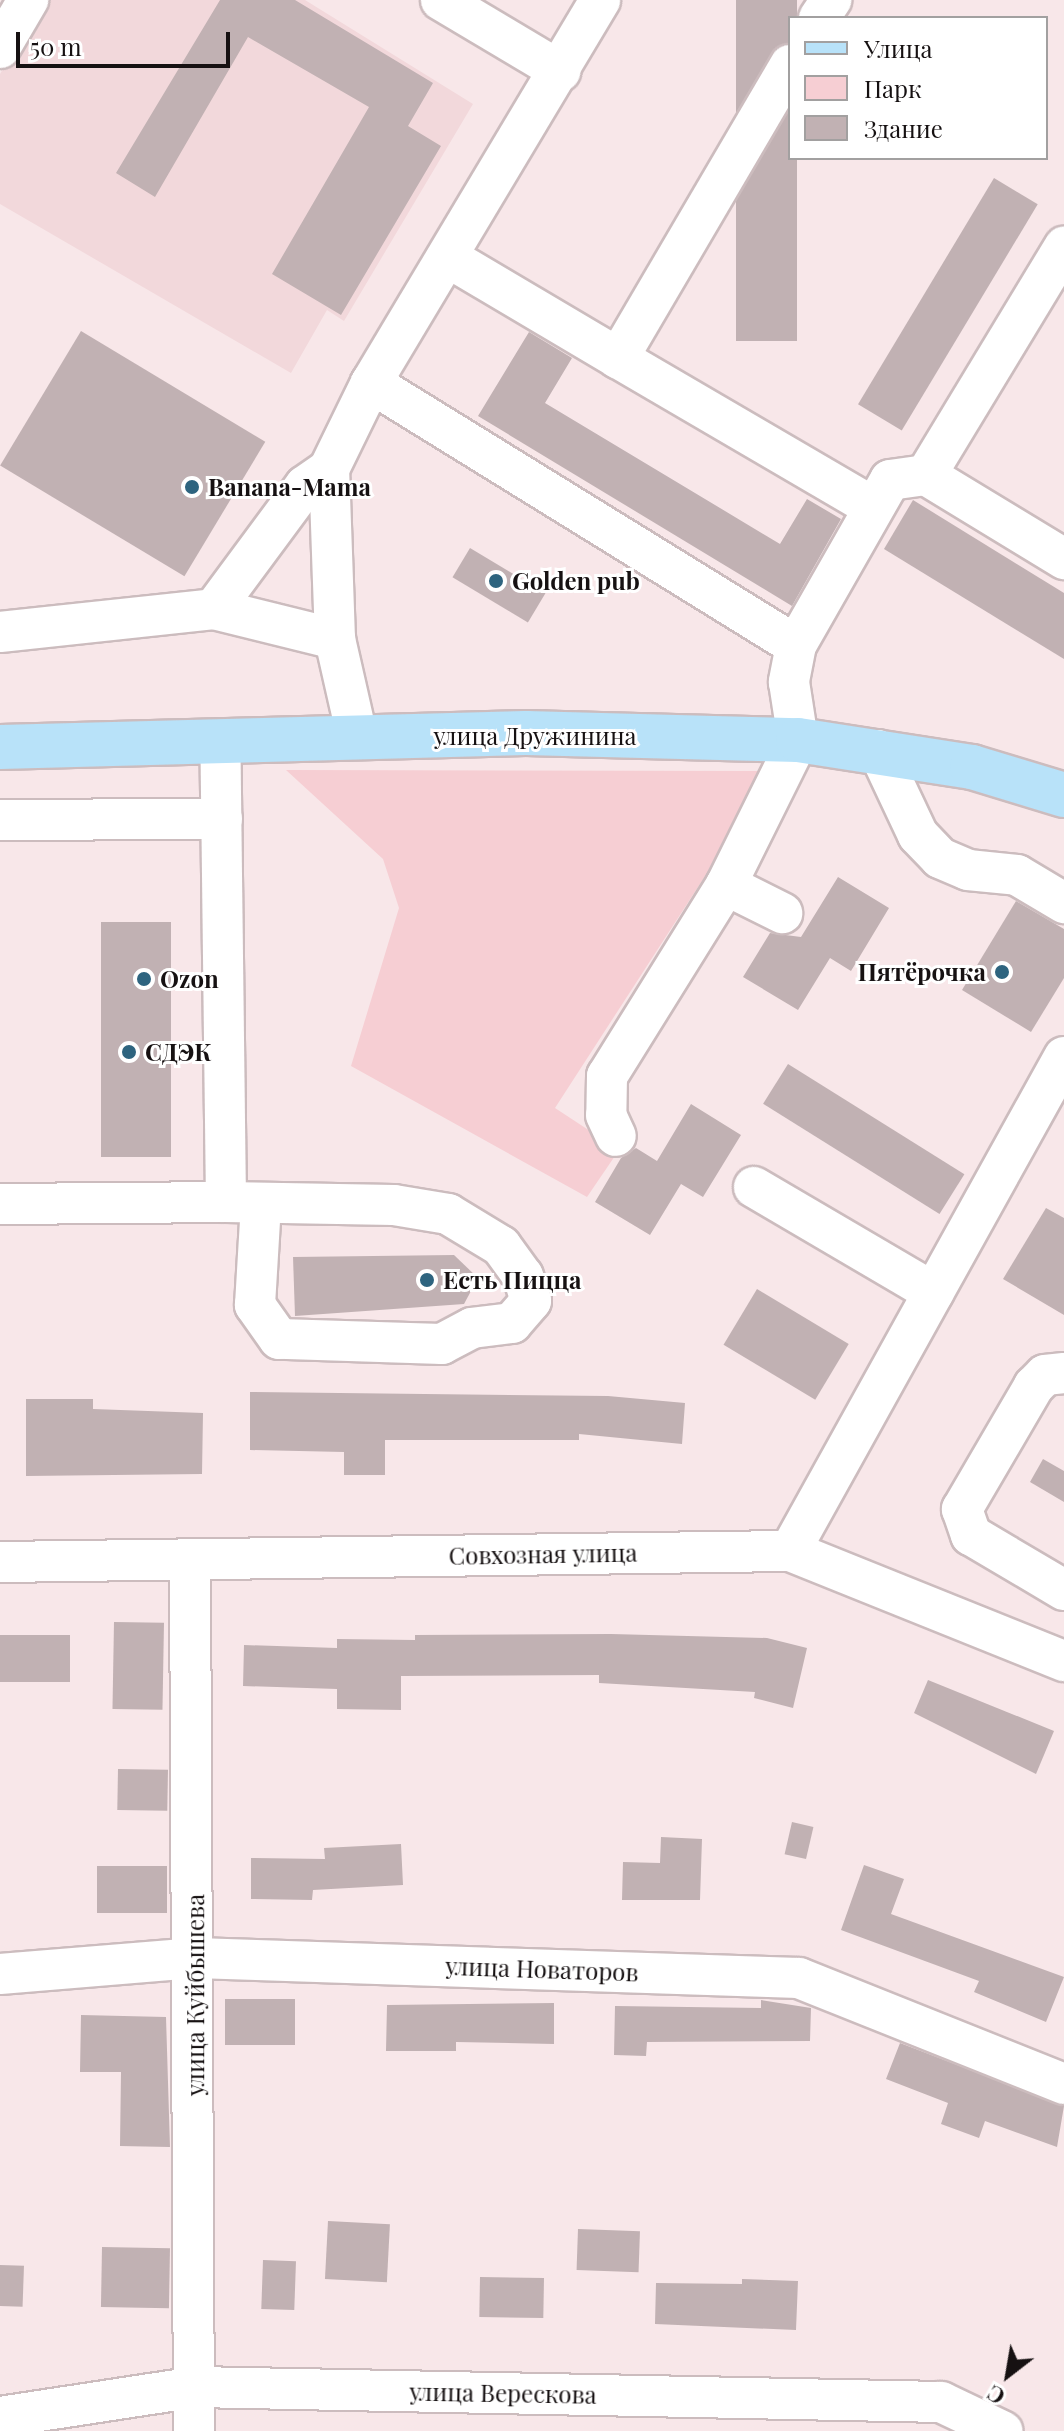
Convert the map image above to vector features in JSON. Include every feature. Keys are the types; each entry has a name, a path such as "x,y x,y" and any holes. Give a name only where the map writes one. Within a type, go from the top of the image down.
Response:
{"main road":[{"name":"улица Дружинина","path":"0,747 357,736 798,740 972,767 1064,795"}],"street":[{"path":"441,0 560,71"},
{"path":"357,736 335,639 329,469 371,383 449,258 600,0"},
{"path":"618,358 788,68"},
{"path":"926,475 1064,247"},
{"path":"449,258 873,507"},
{"path":"371,383 796,645"},
{"path":"214,609 305,486 329,469"},
{"path":"616,1136 606,1115 607,1076 726,885 798,740 789,682 796,645 890,480 926,475 1064,559"},
{"path":"0,632 214,609 335,639"},
{"path":"0,1204 243,1202 394,1205 448,1214 501,1246 523,1276 531,1301 512,1323 472,1328 442,1344 279,1339 255,1305 243,1202 220,741"},
{"path":"878,750 918,835 940,858 968,870 1017,875 1064,903"},
{"path":"0,820 222,819"},
{"path":"726,885 782,913"},
{"path":"790,1551 1064,1057"},
{"path":"754,1187 933,1292"},
{"path":"1064,1373 1045,1375 1034,1386 962,1509 971,1535 1064,1590"},
{"name":"Совхозная улица","path":"0,1562 790,1551 1064,1661"},
{"name":"улица Куйбышева","path":"190,1559 196,1958 194,2431"},
{"name":"улица Новаторов","path":"0,1974 196,1958 799,1978 1064,2084"},
{"name":"улица Верескова","path":"0,2417 195,2387 934,2417 1002,2431"}],"shaded area":[{"path":"44,0 305,0 473,104 344,321 327,310 291,373 0,204 0,74"}],"green space":[{"path":"286,770 773,771 555,1108 619,1150 587,1197 351,1066 399,908 383,859"}],"building":[{"path":"220,0 295,0 433,83 408,126 441,146 341,315 272,274 369,107 248,37 155,197 116,173"},
{"path":"736,0 797,0 797,16 788,16 788,160 797,160 797,341 736,341"},
{"path":"994,178 1038,204 902,431 858,404"},
{"path":"81,331 265,442 184,576 0,466"},
{"path":"529,332 572,358 545,403 780,544 807,499 841,519 792,606 478,416"},
{"path":"913,500 1064,593 1064,659 884,549"},
{"path":"470,548 545,593 528,622 452,577"},
{"path":"838,877 889,908 851,971 830,958 798,1010 743,977 770,933 801,937"},
{"path":"1016,901 1064,929 1064,978 1031,1032 962,990"},
{"path":"101,922 171,922 171,1157 101,1157"},
{"path":"788,1064 964,1174 939,1214 763,1104"},
{"path":"691,1104 741,1135 703,1197 681,1184 650,1235 595,1202 621,1158 636,1148 657,1161"},
{"path":"1046,1208 1064,1218 1064,1315 1003,1279"},
{"path":"454,1255 478,1278 464,1304 295,1316 293,1257"},
{"path":"757,1289 849,1344 815,1400 724,1345"},
{"path":"250,1392 608,1396 685,1403 682,1444 579,1434 579,1440 385,1440 385,1475 344,1475 344,1452 250,1450"},
{"path":"26,1399 93,1399 93,1409 203,1413 202,1474 26,1476"},
{"path":"1043,1459 1064,1471 1064,1502 1030,1482"},
{"path":"114,1622 164,1623 162,1710 112,1709"},
{"path":"611,1634 767,1638 807,1648 793,1708 754,1698 755,1692 599,1683 599,1675 401,1676 401,1710 337,1709 337,1689 243,1686 244,1645 337,1648 337,1639 415,1640 415,1635"},
{"path":"0,1635 70,1635 70,1682 0,1682"},
{"path":"928,1680 1054,1731 1036,1774 914,1713"},
{"path":"118,1769 168,1770 167,1811 117,1810"},
{"path":"792,1822 813,1827 806,1859 785,1854"},
{"path":"661,1837 702,1839 700,1900 622,1900 623,1862 660,1863"},
{"path":"401,1844 403,1885 313,1890 312,1900 251,1899 251,1858 325,1859 324,1848"},
{"path":"864,1865 904,1879 891,1914 1064,1977 1046,2022 974,1992 979,1981 841,1930"},
{"path":"97,1866 167,1866 167,1913 97,1913"},
{"path":"225,1999 295,1999 295,2045 225,2045"},
{"path":"761,2000 811,2008 810,2041 647,2042 646,2056 614,2055 615,2006 761,2008"},
{"path":"554,2003 554,2044 456,2042 456,2051 386,2051 387,2005"},
{"path":"81,2015 166,2017 170,2147 120,2146 121,2072 80,2072"},
{"path":"900,2043 1064,2106 1057,2147 985,2121 979,2138 941,2124 948,2103 886,2079"},
{"path":"328,2221 390,2224 387,2282 325,2279"},
{"path":"578,2229 640,2231 639,2272 577,2270"},
{"path":"102,2247 170,2248 169,2308 101,2307"},
{"path":"263,2260 296,2261 294,2310 261,2309"},
{"path":"0,2265 24,2266 23,2307 0,2306"},
{"path":"480,2277 544,2278 543,2318 479,2317"},
{"path":"742,2279 798,2281 796,2330 655,2324 656,2283 742,2284"}],"place":[{"name":"Banana-Mama","path":"192,487"},
{"name":"Golden pub","path":"496,581"},
{"name":"Пятёрочка","path":"1002,972"},
{"name":"Ozon","path":"144,979"},
{"name":"СДЭК","path":"129,1052"},
{"name":"Есть Пицца","path":"427,1280"}]}
